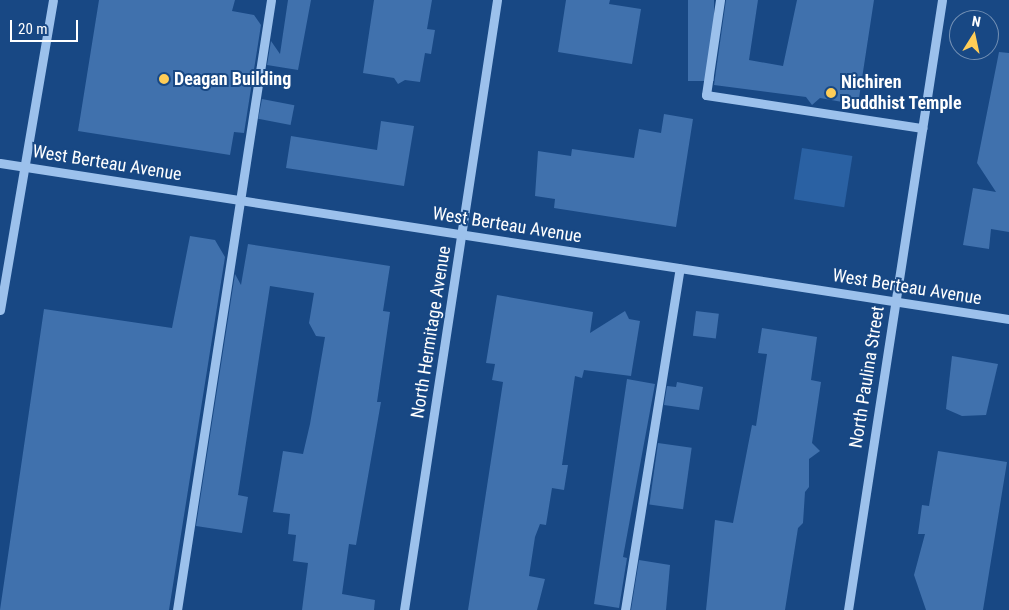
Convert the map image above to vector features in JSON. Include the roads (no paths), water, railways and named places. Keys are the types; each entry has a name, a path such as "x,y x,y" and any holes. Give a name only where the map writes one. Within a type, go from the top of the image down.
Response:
{"street":[{"path":"0,310 17,200 27,168 53,0"},
{"path":"264,0 269,14"},
{"path":"177,610 271,0"},
{"name":"North Hermitage Avenue","path":"404,610 497,0"},
{"path":"720,0 706,95 922,128"},
{"name":"North Paulina Street","path":"848,610 942,0"},
{"name":"West Berteau Avenue","path":"0,164 1009,319"},
{"path":"626,610 680,268"}],"place":[{"name":"Deagan Building","path":"164,79"},
{"name":"Nichiren Buddhist Temple","path":"831,93"}]}
